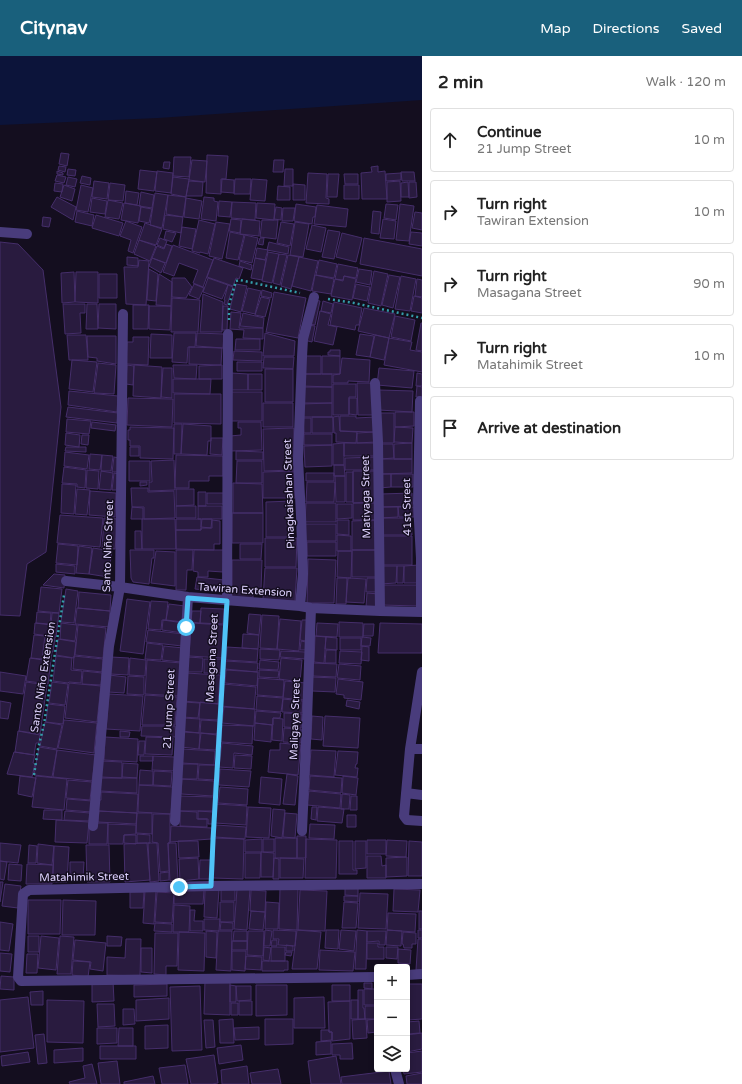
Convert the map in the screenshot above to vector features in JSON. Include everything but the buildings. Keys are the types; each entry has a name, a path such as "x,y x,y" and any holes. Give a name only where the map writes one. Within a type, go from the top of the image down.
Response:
{"street":[{"path":"0,232 27,234"},
{"name":"Pinagkaisahan Street","path":"300,606 303,574 298,460 302,357 303,339 314,297"},
{"name":"Santo Niño Street","path":"93,826 109,646 120,587 123,314"},
{"name":"Masagana Street","path":"227,601 228,334"},
{"name":"Matiyaga Street","path":"375,383 378,442 380,611"},
{"name":"41st Street","path":"420,401 418,503 422,612"},
{"name":"Tawiran Extension","path":"66,581 120,587 188,598 311,608 422,612"},
{"name":"21 Jump Street","path":"175,821 188,598"},
{"name":"Maligaya Street","path":"302,831 308,720 311,608"},
{"path":"422,672 410,749 404,816 407,820 422,821"},
{"path":"410,749 422,749"},
{"path":"406,793 422,795"},
{"name":"Matahimik Street","path":"374,977 21,981 18,977 23,894 29,890 211,886 422,884"},
{"path":"410,975 422,974"},
{"path":"396,1072 399,1084"}],"path":[{"path":"228,334 229,305 236,281 240,280 314,297 354,303 422,318"},
{"name":"Santo Niño Extension","path":"34,775 44,724 66,581"},
{"name":"Masagana Street","path":"211,886 227,601"}],"water":[{"path":"0,56 422,56 422,100 158,118 0,125"}],"route":[{"path":"179,887 211,886 227,601 188,598 186,627"}]}
